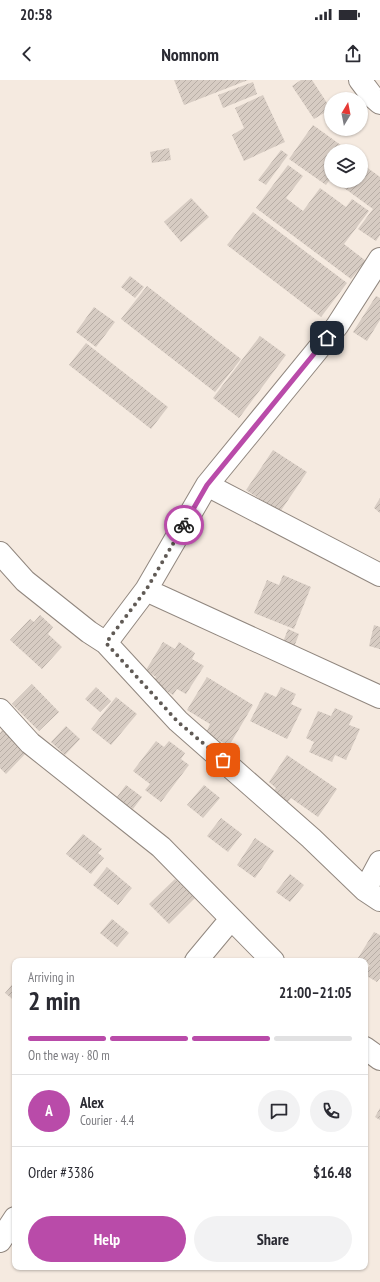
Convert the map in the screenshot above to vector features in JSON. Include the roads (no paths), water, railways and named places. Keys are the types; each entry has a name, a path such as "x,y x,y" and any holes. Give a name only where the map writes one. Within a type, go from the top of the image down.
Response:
{"street":[{"path":"360,80 372,96 380,103"},
{"path":"106,643 146,590 207,485 337,326 380,259"},
{"path":"207,485 380,575"},
{"path":"0,553 25,581 89,632 106,643 178,722 311,838 372,895 380,862"},
{"path":"146,590 380,697"},
{"path":"0,710 30,743 161,847 270,958"},
{"path":"198,958 231,919"},
{"path":"368,1050 380,1059"},
{"path":"0,1241 12,1223"}]}
